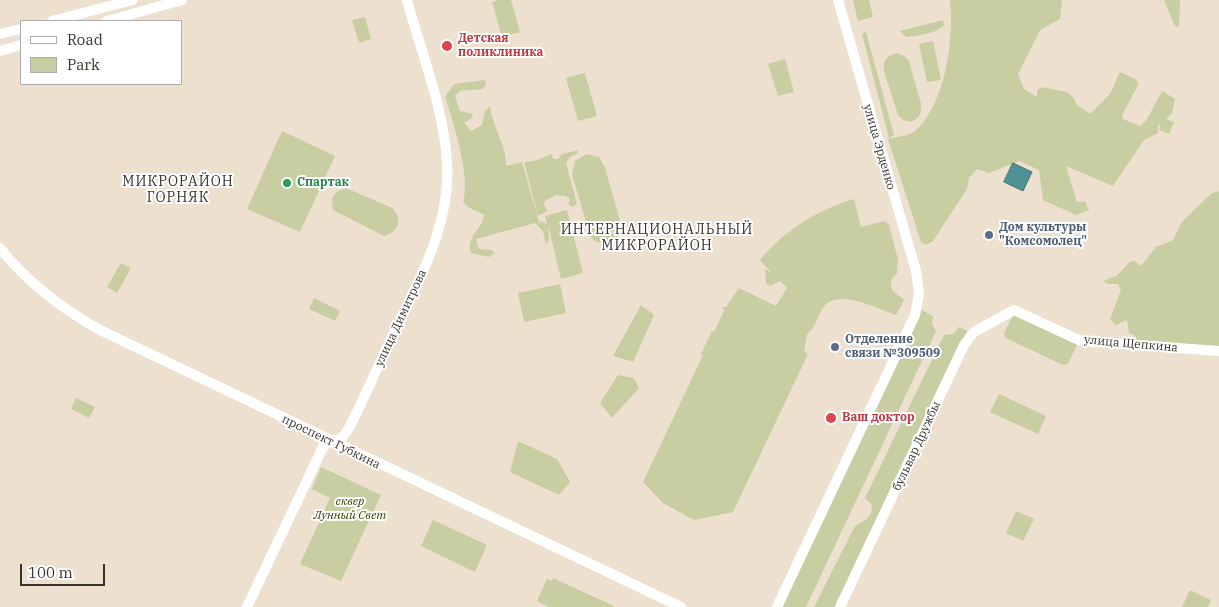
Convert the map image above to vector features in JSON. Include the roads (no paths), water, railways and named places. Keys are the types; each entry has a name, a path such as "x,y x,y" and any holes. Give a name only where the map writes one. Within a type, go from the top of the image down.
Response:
{"main road":[{"path":"56,20 133,0"},
{"path":"113,6 111,20 182,0"},
{"name":"улица Димитрова","path":"247,607 324,445 342,438 356,413 433,248 444,207 447,164 443,132 407,0"},
{"name":"улица Эрденко","path":"777,607 915,315 919,294 916,271 838,0"},
{"path":"0,34 20,29"},
{"path":"0,50 20,45"},
{"name":"проспект Губкина","path":"0,248 30,282 78,318 137,349 681,607"},
{"name":"бульвар Дружбы","path":"840,607 968,337 1008,312 1018,312"},
{"name":"улица Щепкина","path":"1018,312 1082,340 1219,351"}],"water":[{"path":"1013,163 1032,172 1023,191 1004,182"}],"place":[{"name":"Детская поликлиника","path":"447,46"},
{"name":"Спартак","path":"287,183"},
{"name":"Дом культуры \"Комсомолец\"","path":"989,235"},
{"name":"Отделение связи №309509","path":"835,347"},
{"name":"Ваш доктор","path":"831,418"}],"district":[{"name":"МИКРОРАЙОН ГОРНЯК","path":"178,190"},
{"name":"ИНТЕРНАЦИОНАЛЬНЫЙ МИКРОРАЙОН","path":"657,238"}],"park label":[{"name":"сквер Лунный Свет","path":"350,509"}]}
